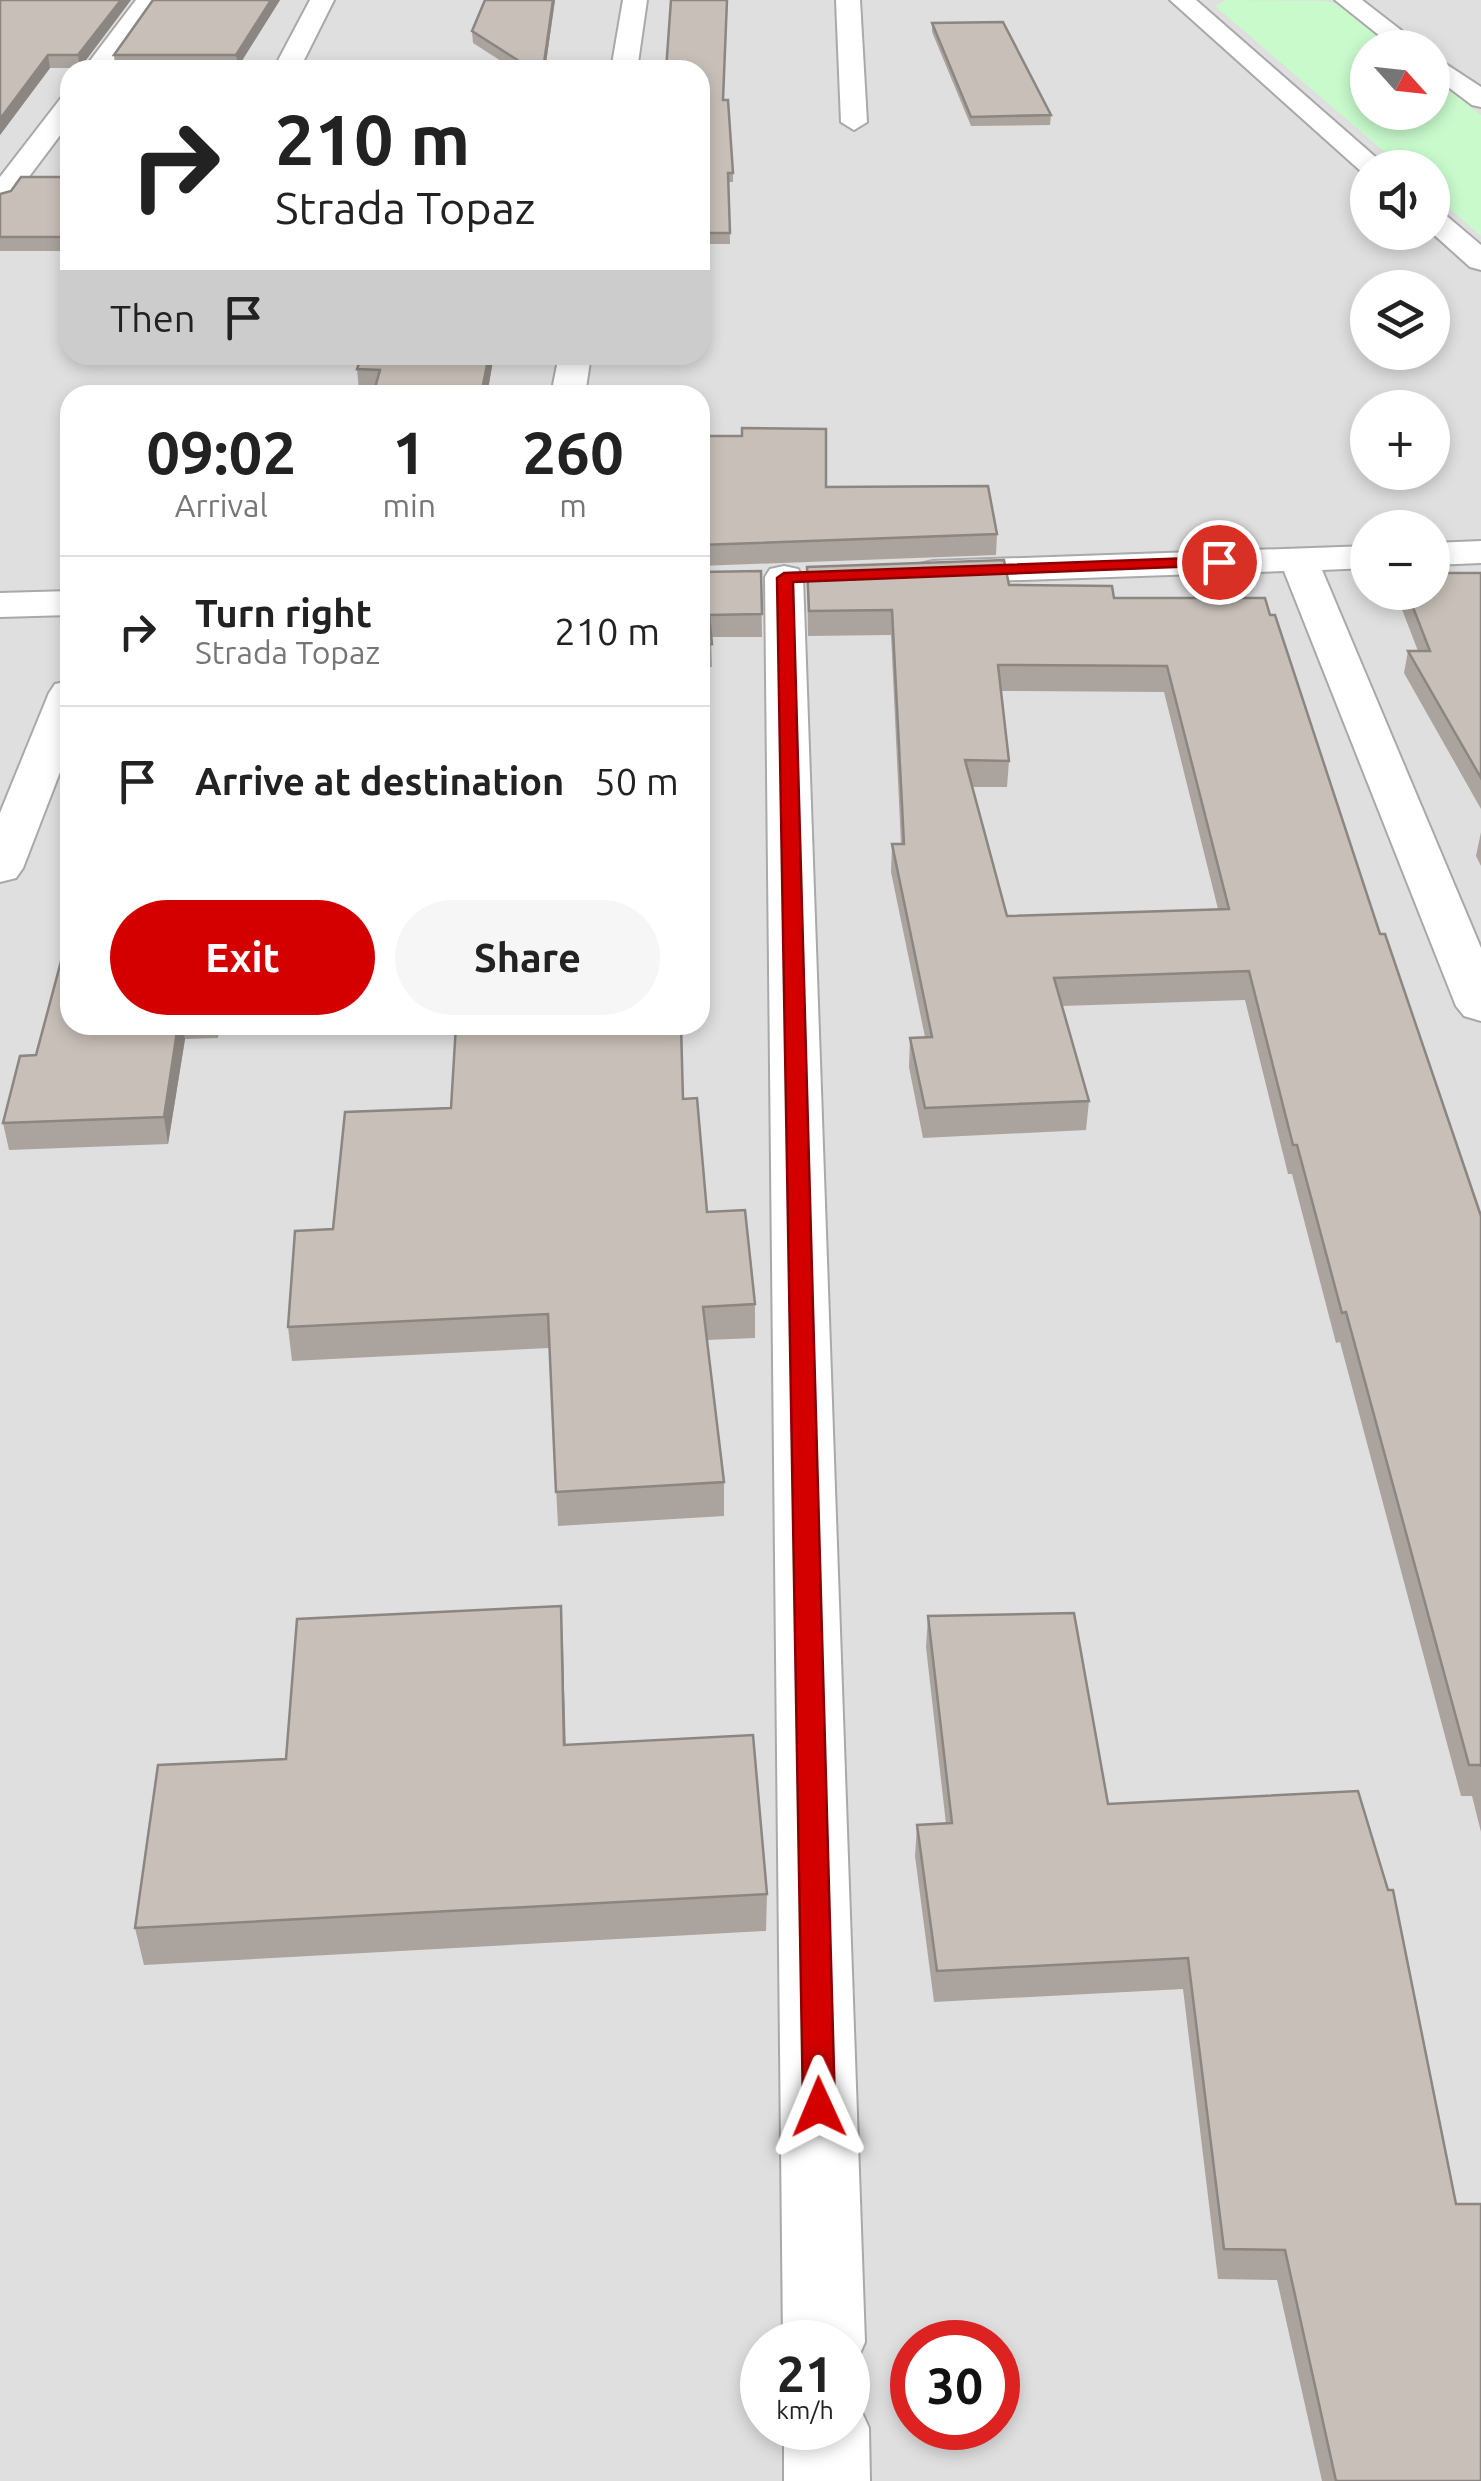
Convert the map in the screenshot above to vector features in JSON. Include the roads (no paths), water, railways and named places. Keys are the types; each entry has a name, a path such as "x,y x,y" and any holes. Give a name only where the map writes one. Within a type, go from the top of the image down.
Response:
{"street":[{"path":"103,60 148,0"},
{"path":"291,60 322,0"},
{"path":"625,60 634,0"},
{"path":"848,0 854,122"},
{"path":"1182,0 1353,150"},
{"path":"1347,0 1388,30"},
{"path":"1450,74 1475,90"},
{"path":"0,196 60,117"},
{"path":"1450,234 1481,261"},
{"path":"1450,553 1481,552"},
{"path":"903,573 1350,558"},
{"path":"1298,559 1481,1006"},
{"path":"786,577 824,2320"},
{"path":"0,605 60,602"},
{"path":"0,868 60,718"},
{"path":"826,2450 827,2481"}]}
